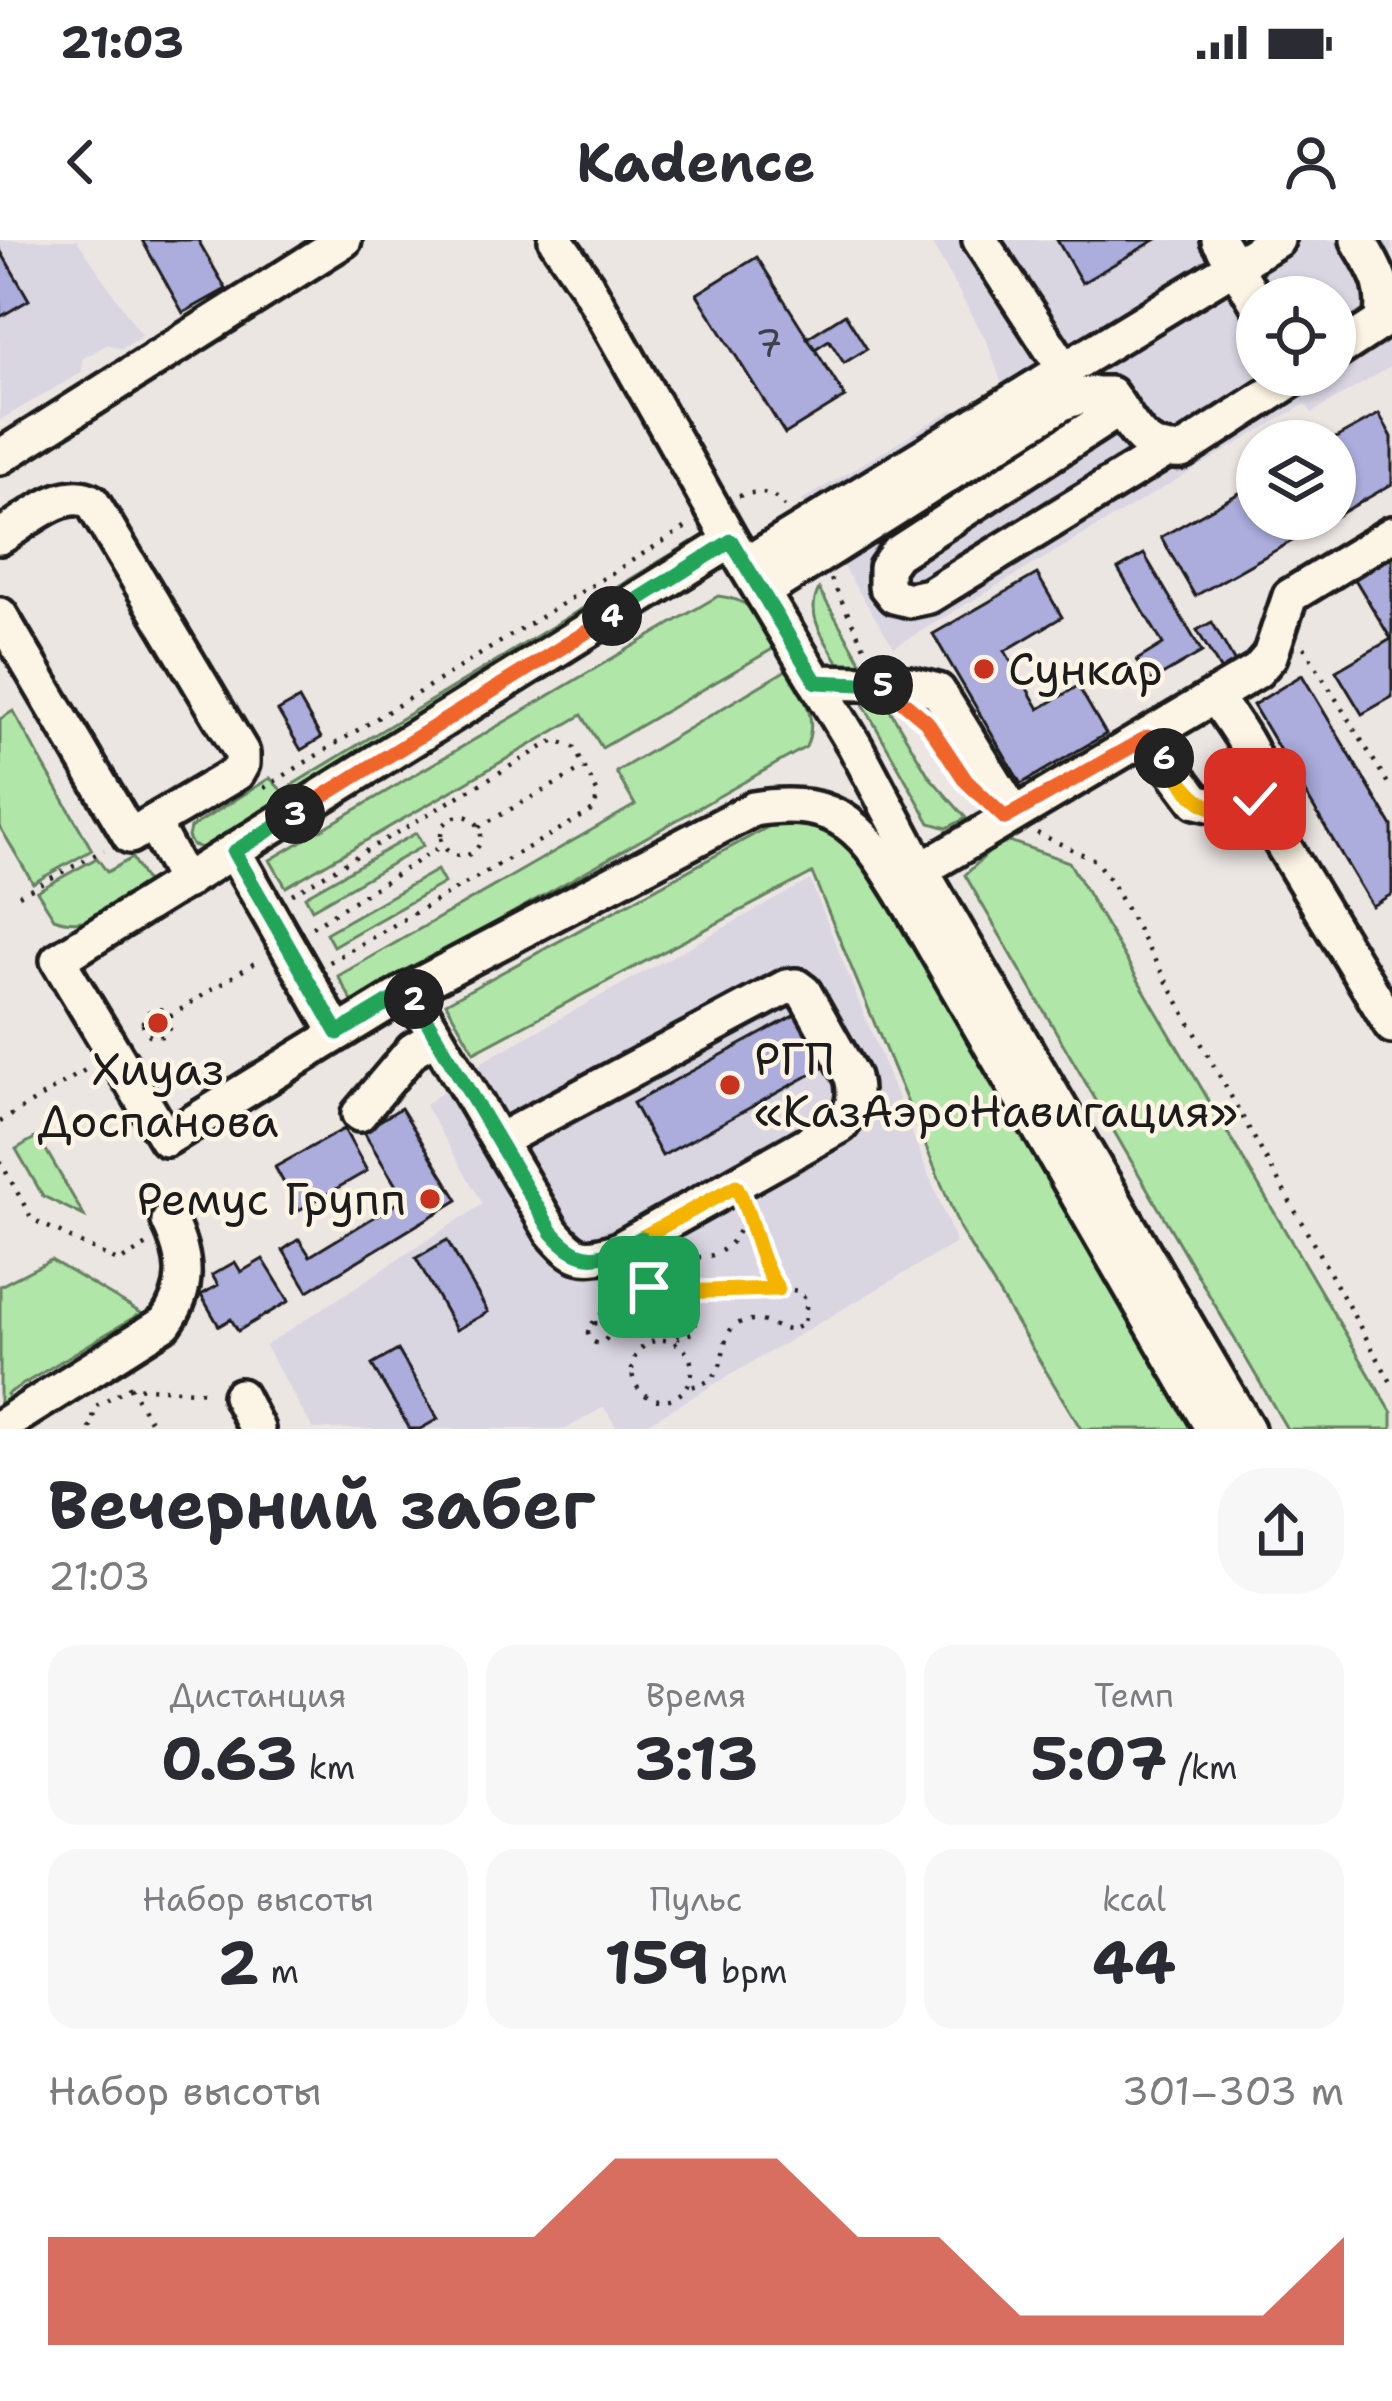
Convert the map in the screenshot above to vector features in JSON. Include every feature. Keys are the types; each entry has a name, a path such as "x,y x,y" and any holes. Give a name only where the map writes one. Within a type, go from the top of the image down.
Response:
{"street":[{"path":"0,457 344,240"},
{"path":"556,240 586,284 1247,1429"},
{"path":"980,240 1065,370"},
{"path":"809,546 1227,253 1276,240"},
{"path":"1356,338 1381,322 1384,310 1384,282 1358,240"},
{"path":"1162,453 1146,444 1110,394 1088,394 1062,403 809,546 747,565 234,852 58,960 166,1139 409,990 753,809 791,803 842,818 872,844 1213,1429"},
{"path":"1120,409 896,554 886,568 886,586 894,596 910,600 929,596 1162,453 1182,451 1267,396"},
{"path":"0,537 68,496 92,502 242,753 237,773 141,829"},
{"path":"921,870 1256,671 1270,656 1290,596 1392,534"},
{"path":"0,615 141,829 185,882"},
{"path":"816,682 881,683 938,691 1009,816"},
{"path":"1148,737 1196,801 1235,810 1255,799 1261,785 1259,769 1216,697"},
{"path":"1255,799 1392,1025"},
{"path":"234,852 338,1033"},
{"path":"409,990 498,1141 552,1232 568,1251 585,1258 616,1251 841,1125 851,1112 856,1091 804,992 796,986 786,987 498,1141"},
{"path":"359,1114 413,1050 436,1036"},
{"path":"0,1426 165,1323 177,1306 185,1266 171,1225"},
{"path":"241,1396 257,1429"}],"path":[{"path":"237,773 250,797 752,491 781,501 832,580 881,683"},
{"path":"1282,612 1392,790"},
{"path":"266,909 555,740 574,747 597,792 595,809 306,976"},
{"path":"479,827 585,768"},
{"path":"464,816 479,827 481,840 469,855 449,853 442,842 442,829 451,818 464,816"},
{"path":"1009,816 1095,860 1111,882 1392,1384"},
{"path":"19,895 141,829"},
{"path":"163,1010 170,1016 172,1025 165,1036 151,1036 144,1030 148,1012 163,1010"},
{"path":"0,1122 144,1030"},
{"path":"0,1161 32,1219 119,1262 171,1225"},
{"path":"670,1248 681,1256 704,1257 724,1251 744,1221 746,1204 762,1262 778,1289"},
{"path":"592,1324 662,1273 669,1276 670,1294 682,1316 683,1330 676,1340"},
{"path":"651,1278 652,1294 686,1291 778,1289 798,1291 807,1300 804,1324 780,1330 751,1320 735,1327 726,1335 721,1370 710,1381 688,1387 672,1399 651,1399 636,1385 632,1365 643,1347 692,1333 698,1320 694,1300 686,1291"},
{"path":"676,1340 691,1360 688,1387"},
{"path":"90,1429 96,1406 130,1387 241,1396"},
{"path":"130,1387 155,1429"}],"shaded area":[{"path":"0,240 77,240 142,336 121,349 108,344 82,359 82,372 0,420"},
{"path":"930,240 1392,240 1392,366 1356,387 1356,276 1236,276 1236,396 1341,396 1312,413 1305,404 1278,420 1236,420 1236,445 894,647 801,501 1002,384 987,342"},
{"path":"810,880 956,1243 638,1429 617,1429 604,1407 566,1429 313,1429 265,1346 483,1204 425,1105 485,1060"}],"green space":[{"path":"693,541 681,560 216,845 192,845 190,828 270,778 282,791"},
{"path":"819,589 864,667 840,665 823,638 814,609"},
{"path":"718,596 748,606 776,647 602,748 582,715 286,887 270,860"},
{"path":"788,669 810,716 806,747 353,1003 338,976 635,805 616,772"},
{"path":"857,693 880,693 929,776 966,818 947,828 930,823"},
{"path":"13,711 92,850 33,883 0,827 0,719"},
{"path":"799,818 842,837 871,874 1195,1429 1081,1429 961,1231 812,873 474,1052 446,1003 775,823"},
{"path":"416,833 423,846 312,909 305,896"},
{"path":"1003,839 1069,862 1392,1413 1392,1429 1287,1429 965,875"},
{"path":"97,858 107,872 132,858 149,887 92,919 54,918 37,891"},
{"path":"437,870 444,883 333,946 326,933"},
{"path":"38,1136 84,1216 43,1196 16,1149"},
{"path":"51,1260 141,1313 7,1394 11,1401 0,1408 0,1286"}],"building":[{"path":"142,240 198,240 226,289 183,313"},
{"path":"1057,240 1155,240 1082,283"},
{"path":"0,250 29,300 0,317"},
{"path":"757,257 845,397 785,434 697,294"},
{"path":"845,314 867,349 844,363 829,340 815,349 807,338"},
{"path":"1379,414 1392,437 1392,484 1356,505 1356,427"},
{"path":"1236,495 1236,540 1294,540 1195,596 1161,537"},
{"path":"1392,553 1392,697 1362,714 1336,671 1391,639 1353,576"},
{"path":"1144,554 1202,652 1150,682 1137,660 1163,644 1118,569"},
{"name":"Сункар","path":"1037,574 1062,617 1005,651 1039,709 1078,686 1106,734 1021,784 933,634"},
{"path":"1212,622 1237,666 1223,674 1197,630"},
{"path":"1302,675 1392,826 1392,894 1372,906 1253,705"},
{"path":"299,699 321,738 301,750 278,711"},
{"name":"РГП «КазАэроНавигация»","path":"797,1014 826,1066 662,1156 633,1103"},
{"name":"Ремус Групп","path":"401,1108 458,1200 308,1291 283,1250 299,1239 310,1256 404,1199 363,1131"},
{"path":"344,1129 367,1171 299,1210 275,1167"},
{"path":"447,1240 488,1312 456,1330 416,1258"},
{"path":"263,1259 289,1301 238,1331 231,1319 219,1326 201,1295 218,1285 212,1275 235,1262 241,1272"},
{"path":"398,1350 438,1419 420,1429 410,1429 372,1365"}],"place":[{"name":"Сункар","path":"984,669"},
{"name":"Хиуаз Доспанова","path":"158,1023"},
{"name":"РГП «КазАэроНавигация»","path":"730,1085"},
{"name":"Ремус Групп","path":"430,1199"}],"route":[{"path":"649,1287 651,1278 662,1273 672,1279 674,1292 778,1289 762,1262 752,1215 736,1186 616,1251 585,1258 568,1251 552,1232 409,990 338,1033 234,852 731,541 816,682 881,683 926,721 966,781 1005,818 1148,737 1196,801 1235,810 1255,799"}]}
